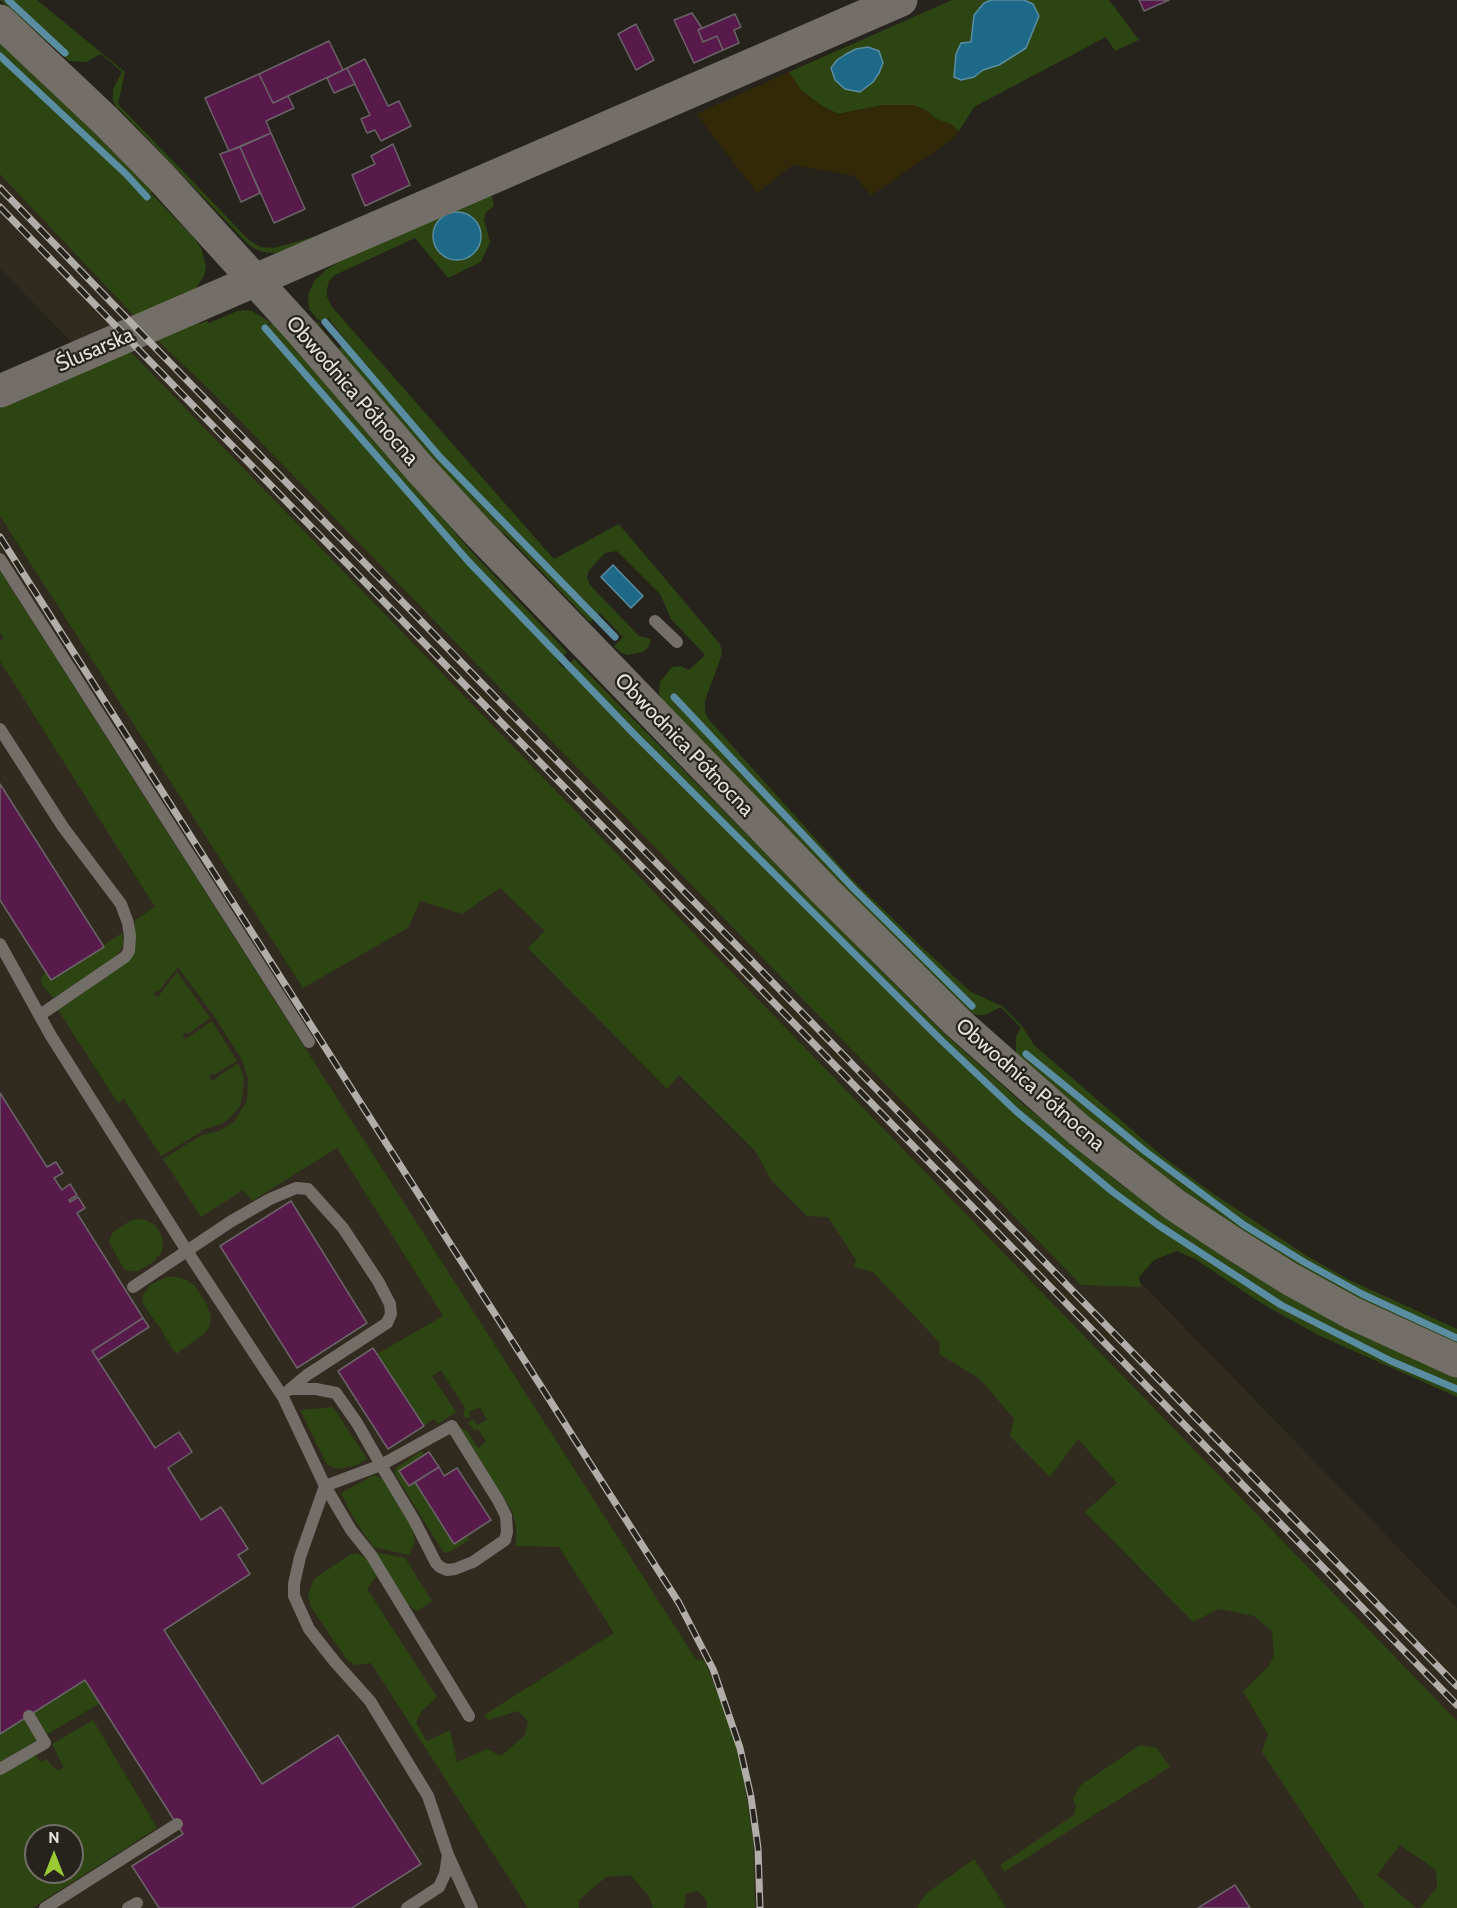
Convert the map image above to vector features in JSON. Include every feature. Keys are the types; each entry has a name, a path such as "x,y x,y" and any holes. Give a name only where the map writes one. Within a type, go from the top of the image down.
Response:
{"street":[{"name":"Ślusarska","path":"0,391 901,0"},
{"name":"Obwodnica Północna","path":"0,21 106,121 161,177 420,470 477,531 883,950 1025,1083 1129,1170 1175,1205 1234,1244 1290,1279 1352,1313 1457,1361"}],"lane":[{"path":"0,559 309,1042"},
{"path":"655,621 677,642"},
{"path":"0,729 63,827 121,904 128,922 130,936 129,951 116,964 40,1015"},
{"path":"0,944 40,1015 187,1251 286,1393 325,1486 351,1530 371,1555 469,1716"},
{"path":"133,1287 240,1216 285,1192 296,1188 308,1189 343,1228 378,1281 390,1304 391,1314 387,1323 307,1375 286,1393"},
{"path":"286,1393 316,1389 336,1393 357,1423 381,1465 427,1542 436,1563 440,1566 447,1570 473,1562 505,1540 506,1516 452,1426 381,1465 325,1486"},
{"path":"325,1486 300,1557 294,1584 294,1596 309,1629 370,1701 428,1796 448,1855 472,1905"},
{"path":"0,1769 45,1743 29,1716"},
{"path":"45,1908 177,1824"},
{"path":"407,1908 439,1887 445,1874 448,1855"}],"shaded area":[{"path":"0,97 230,355 703,832 1457,1608 1457,1908 0,1908 0,414 101,372 0,269"}],"green space":[{"path":"0,0 37,0 125,72 118,104 249,240 260,247 274,248 313,237 344,224 343,226 276,253 255,249 117,109 113,101 113,89 122,72 101,54 86,62 69,61"},
{"path":"952,0 991,0 984,3 972,33 971,43 957,54 956,63 974,77 983,70 999,65 1033,4 1024,0 1109,0 1139,40 1115,51 1106,37 974,107 959,131 950,124 936,119 926,110 883,105 838,114 800,90 789,72"},
{"path":"0,43 153,191 148,197 152,194 194,238 201,248 206,266 204,276 194,291 139,321 0,174"},
{"path":"490,189 494,206 486,212 484,220 490,242 481,262 448,278 415,238 335,275 329,281 327,289 327,297 332,307 554,559 619,524 720,644 721,657 705,701 705,712 709,720 850,877 926,951 971,992 1002,1006 1023,1027 1034,1045 1161,1155 1205,1188 1307,1256 1349,1280 1457,1329 1457,1343 1360,1299 1243,1232 1185,1192 1089,1119 1016,1053 1016,1036 1021,1028 1001,1007 985,1015 976,1015 968,1011 662,700 659,693 660,682 672,667 681,666 689,670 705,655 671,619 660,594 617,551 605,553 589,570 587,577 590,585 639,636 651,639 648,648 643,652 627,655 620,652 614,646 623,637 600,613 590,622 507,536 495,527 339,352 315,321 320,323 319,325 339,349 347,342 328,318 322,322 317,319 309,309 308,295 314,281 327,269","holes":["458,212 471,217 480,228 460,260 444,256 434,243 435,228 450,214"]},
{"path":"243,310 252,311 270,322 264,330 272,322 471,551 567,652 558,662 564,668 574,659 945,1034 1022,1103 1119,1183 1225,1258 1344,1327 1457,1378 1457,1397 1318,1335 1261,1303 1195,1259 1177,1251 1154,1260 1139,1277 1141,1287 1081,1285 214,394 153,336 195,317 199,324 207,321 209,323"},
{"path":"126,347 1457,1721 1457,1908 1420,1908 1437,1887 1436,1870 1400,1845 1377,1875 1416,1908 1365,1908 1262,1752 1268,1734 1243,1691 1269,1666 1274,1655 1272,1631 1254,1616 1219,1609 1193,1622 1085,1512 1117,1483 1078,1439 1050,1477 1010,1436 1014,1419 980,1379 939,1354 940,1343 873,1272 854,1267 856,1260 828,1217 807,1216 771,1180 756,1152 679,1075 667,1089 528,948 545,931 500,888 462,914 420,901 408,928 303,988 0,516 0,400"},
{"path":"0,571 695,1658 704,1660 732,1729 743,1776 753,1839 755,1908 707,1908 707,1901 698,1891 686,1894 684,1908 653,1908 649,1896 630,1875 606,1877 579,1900 579,1908 528,1908 371,1663 356,1665 347,1660 311,1607 308,1595 314,1579 351,1554 357,1553 366,1558 377,1575 367,1589 437,1697 421,1712 416,1723 427,1741 450,1730 457,1762 487,1749 501,1756 525,1735 528,1721 518,1711 489,1720 484,1715 614,1633 559,1547 516,1546 516,1526 512,1511 460,1428 467,1431 478,1448 486,1442 479,1430 474,1430 468,1423 473,1419 477,1425 487,1420 480,1407 469,1412 471,1416 466,1419 463,1414 465,1408 441,1370 432,1376 456,1412 438,1424 434,1419 424,1426 377,1354 443,1316 337,1148 252,1201 243,1190 201,1217 163,1159 202,1135 219,1131 234,1122 247,1101 248,1078 242,1060 214,1016 178,967 158,992 156,990 153,994 158,997 177,972 210,1018 188,1034 186,1032 182,1035 186,1039 212,1021 237,1061 209,1076 212,1081 238,1063 244,1078 243,1091 240,1106 230,1118 222,1124 201,1130 161,1156 124,1099 118,1103 58,1010 131,959 135,948 135,920 155,907 0,661 0,641 4,638 0,632"},
{"path":"122,933 124,941 122,948 114,958 62,993 53,998 42,985 41,978 46,972 51,979"},
{"path":"138,1219 155,1225 162,1236 163,1244 161,1253 153,1262 138,1271 128,1271 124,1269 109,1242 113,1232 130,1221"},
{"path":"167,1277 187,1280 195,1286 207,1305 211,1317 205,1333 176,1354 142,1302 143,1295 151,1284"},
{"path":"333,1407 367,1459 356,1465 339,1469 327,1465 300,1410"},
{"path":"421,1451 424,1455 399,1471 409,1486 415,1482 454,1544 467,1536 469,1540 448,1553 443,1552 395,1474 396,1468"},
{"path":"374,1475 382,1479 412,1527 415,1542 409,1555 373,1547 354,1519 341,1493"},
{"path":"375,1552 405,1558 432,1601 417,1611 409,1606"},
{"path":"85,1680 100,1703 46,1735 33,1713"},
{"path":"25,1718 38,1740 0,1762 0,1734"},
{"path":"93,1720 157,1828 84,1875 84,1824 24,1824 24,1884 70,1884 32,1908 0,1908 0,1774 35,1754 41,1762 46,1759 58,1770 63,1766 52,1744"},
{"path":"1140,1745 1157,1748 1170,1767 1004,1872 1000,1865 1074,1815 1076,1805 1073,1799 1081,1785"},
{"path":"974,1859 1006,1908 916,1908 928,1892"}],"sand":[{"path":"789,72 801,90 822,106 838,114 883,105 913,105 926,110 936,119 951,124 959,131 954,138 871,196 855,176 793,165 757,193 696,114"}],"water":[{"path":"991,0 1024,0 1033,4 1039,16 1026,48 999,65 983,70 974,77 961,80 954,77 956,54 961,43 971,42 974,15 984,3"},
{"path":"868,47 879,51 883,63 879,73 873,82 860,92 845,89 835,80 831,68 846,54"},
{"path":"457,212 474,219 481,236 474,253 457,260 440,253 433,236 440,219"},
{"path":"613,565 643,596 631,608 601,577"}],"building":[{"path":"1139,0 1169,0 1144,11"},
{"path":"692,13 702,28 698,30 703,42 717,36 723,50 694,63 674,20"},
{"path":"735,14 741,27 734,30 739,43 723,50 717,36 703,42 698,30"},
{"path":"636,24 654,60 636,70 618,34"},
{"path":"329,41 343,70 273,103 259,74"},
{"path":"365,59 388,106 399,101 411,126 381,141 375,130 367,133 361,119 370,115 347,68"},
{"path":"347,68 355,84 334,93 327,78"},
{"path":"259,74 273,103 288,96 294,108 266,121 271,133 229,151 205,98"},
{"path":"271,133 305,209 274,223 240,147"},
{"path":"393,144 410,185 365,206 352,175 375,164 371,156"},
{"path":"240,147 260,193 241,202 220,154"},
{"path":"0,784 104,947 51,980 0,900"},
{"path":"0,1093 47,1167 56,1162 63,1173 54,1178 62,1190 70,1184 77,1195 69,1200 70,1202 78,1197 85,1208 77,1213 143,1318 92,1351 155,1448 179,1432 192,1452 168,1468 201,1520 221,1507 248,1549 238,1555 250,1574 164,1630 262,1784 338,1735 421,1864 352,1908 159,1908 132,1866 183,1834 85,1680 0,1734"},
{"path":"291,1201 367,1323 297,1368 220,1246"},
{"path":"143,1318 149,1327 98,1360 92,1351"},
{"path":"373,1348 424,1426 388,1449 338,1371"},
{"path":"429,1452 439,1467 409,1486 399,1471"},
{"path":"439,1467 444,1476 457,1468 491,1520 454,1544 415,1482"},
{"path":"1235,1885 1250,1908 1198,1908"}],"waterway":[{"path":"8,0 65,53"},
{"path":"0,56 126,174 147,197"},
{"path":"325,322 439,456 615,637"},
{"path":"265,328 468,561 634,734 941,1040 1017,1112 1113,1192 1158,1225 1281,1305 1391,1361 1457,1389"},
{"path":"674,697 854,889 972,1006"},
{"path":"1026,1054 1146,1152 1244,1225 1362,1294 1457,1338"}],"railway":[{"path":"0,188 1457,1686"},
{"path":"0,207 1457,1705"},
{"path":"0,537 679,1603 713,1669 740,1748 751,1797 758,1848 760,1908"}]}
